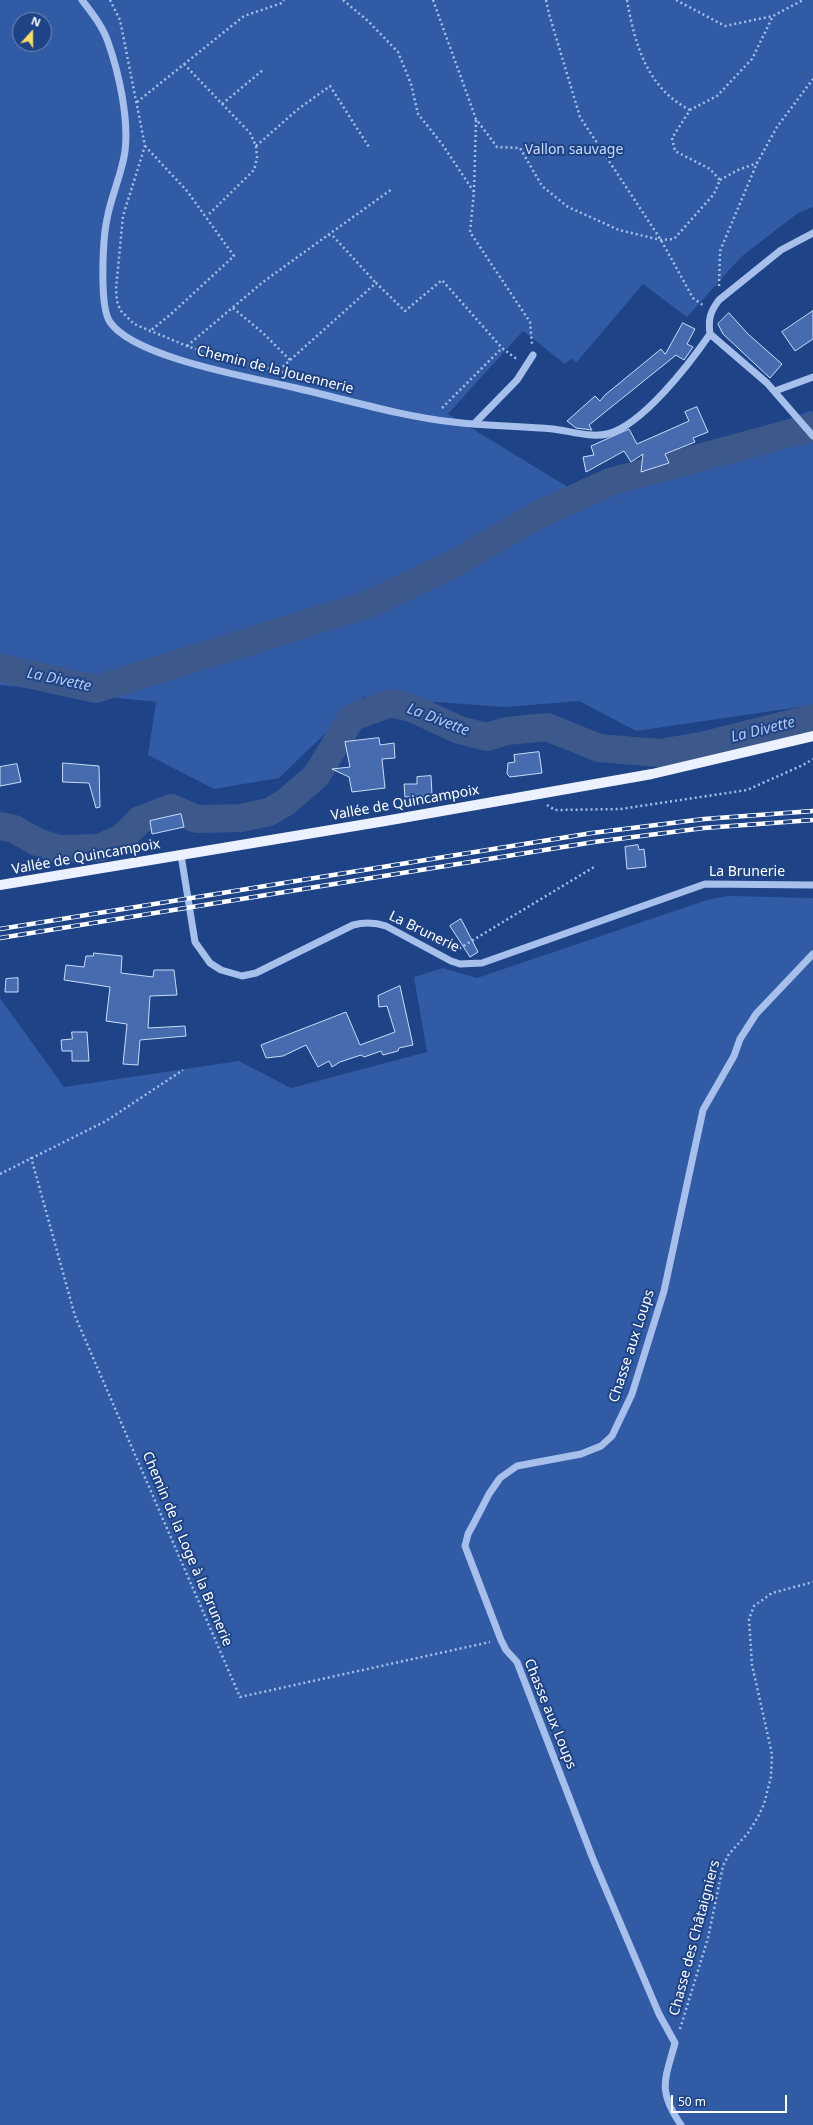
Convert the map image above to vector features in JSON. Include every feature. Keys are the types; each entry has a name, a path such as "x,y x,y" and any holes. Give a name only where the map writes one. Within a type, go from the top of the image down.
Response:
{"main road":[{"name":"Vallée de Quincampoix","path":"0,885 652,774 813,736"}],"street":[{"name":"Chemin de la Jouennerie","path":"82,0 94,14 108,41 124,114 125,151 106,220 102,289 103,304 110,322 124,336 150,348 211,370 374,407 450,422 552,429 600,435 610,433 630,422 647,407 688,367 710,334"},
{"path":"812,435 767,382 710,334 708,321 711,310 719,300 781,250 813,233"},
{"path":"474,424 518,380 534,355"},
{"path":"775,391 813,377"},
{"name":"La Brunerie","path":"181,855 195,942 210,963 221,970 242,976 256,973 353,925 365,922 375,922 386,926 437,955 460,964 482,962 705,884 813,885"},
{"name":"Chasse aux Loups","path":"675,2043 659,2014 593,1859 517,1662 506,1650 501,1640 465,1546 468,1534 489,1494 500,1478 517,1466 581,1454 600,1446 612,1436 632,1394 664,1291 703,1110 734,1056 740,1039 756,1014 813,954"},
{"path":"675,2043 665,2080 665,2095 673,2113 681,2125"}],"path":[{"path":"110,0 120,20 145,146 123,216 116,289 117,301 120,310 134,324 150,332 188,346 217,356 336,385"},
{"path":"137,102 244,16 282,3 284,0"},
{"path":"343,0 368,21 398,52 411,84 418,114 442,144 474,192"},
{"path":"433,0 476,119 497,147 520,148 542,186 568,206 619,230 662,240 674,239 714,194 720,180 738,170 758,163"},
{"path":"546,0 548,14 580,117 662,240 693,298 711,310"},
{"path":"627,0 637,41 651,77 674,102 690,110"},
{"path":"676,0 725,26 773,16 802,0"},
{"path":"720,180 710,169 675,151 672,138 690,110 717,96 752,59 773,16"},
{"path":"184,64 250,133 256,146 257,158 254,170 207,216"},
{"path":"222,104 263,70"},
{"path":"719,300 720,251 758,163 777,127 813,79"},
{"path":"256,146 297,110 330,86 369,147"},
{"path":"476,119 474,192 470,232 530,322 534,355"},
{"path":"145,146 187,191 207,216 234,256 150,332"},
{"path":"188,346 263,282 392,188"},
{"path":"328,235 332,235 376,283 405,311 442,280 502,348 526,366"},
{"path":"278,370 376,283"},
{"path":"233,308 263,333 290,360"},
{"path":"437,408 443,408 502,348"},
{"path":"532,795 555,810 621,809 677,802 747,790 813,759"},
{"path":"437,955 458,950 594,867"},
{"path":"0,1174 31,1157 106,1121 183,1070"},
{"name":"Chemin de la Loge à la Brunerie","path":"31,1157 75,1316 240,1697 501,1640"},
{"name":"Chasse des Châtaigniers","path":"675,2043 708,1938 723,1866 729,1854 748,1833 758,1817 764,1804 771,1777 772,1754 752,1665 748,1619 754,1606 772,1593 813,1582"}],"green space":[{"name":"Vallon sauvage","path":"0,0 813,0 813,207 798,213 741,257 687,317 643,284 576,363 572,358 565,364 523,331 448,414 581,495 810,411 813,412 813,705 636,731 579,701 506,707 363,697 279,778 214,789 148,755 156,702 0,685"},
{"path":"728,896 813,898 813,2125 0,2125 0,998 64,1087 239,1061 291,1088 427,1052 414,977 443,968 477,978 707,900"}],"building":[{"path":"813,311 813,339 795,351 782,332"},
{"path":"729,313 748,334 782,364 770,378 723,334 718,324"},
{"path":"683,323 695,329 687,344 693,347 684,360 676,355 589,425 592,430 576,428 567,421 595,396 600,401 605,395 661,349 665,354"},
{"path":"697,407 708,432 693,438 695,442 665,454 669,463 641,472 643,454 631,462 624,451 586,472 583,457 594,455 591,446 629,429 637,444 689,421 685,412"},
{"path":"379,738 380,745 394,743 395,758 382,759 385,788 352,792 349,777 332,769 350,767 345,742"},
{"path":"539,752 542,773 510,777 507,774 508,763 515,762 514,755"},
{"path":"63,763 99,766 100,807 96,808 89,783 63,782"},
{"path":"17,764 21,782 0,786 0,767"},
{"path":"431,776 432,795 405,797 404,784 417,784 417,777"},
{"path":"181,814 184,827 152,834 150,821"},
{"path":"638,845 639,850 644,849 646,867 627,869 625,847"},
{"path":"461,919 478,952 470,957 450,926"},
{"path":"94,953 122,956 121,973 153,977 154,970 174,970 177,995 150,996 148,1028 185,1026 186,1036 140,1040 138,1065 123,1064 127,1024 106,1021 110,987 64,980 66,965 84,967 86,956 93,956"},
{"path":"18,978 18,992 5,992 6,979"},
{"path":"400,986 413,1045 399,1048 398,1051 383,1055 381,1051 364,1057 361,1055 340,1062 332,1067 329,1061 318,1067 306,1045 283,1056 266,1058 261,1045 346,1012 360,1045 395,1032 387,1006 379,1007 378,996"},
{"path":"72,1032 87,1032 89,1061 72,1061 72,1051 62,1051 61,1040 72,1039"}],"waterway":[{"name":"La Divette","path":"0,668 96,689 369,604 455,563 536,516 610,482 813,427"},
{"name":"La Divette","path":"0,826 14,829 37,842 59,849 99,848 122,838 140,820 171,808 197,819 241,818 269,812 286,802 316,776 352,717 391,703 414,709 459,730 487,737 507,731 547,727 599,748 659,753 701,746 813,718"}],"railway":[{"path":"0,929 592,833 704,819 813,811"},
{"path":"0,938 594,842 704,828 813,820"}]}
